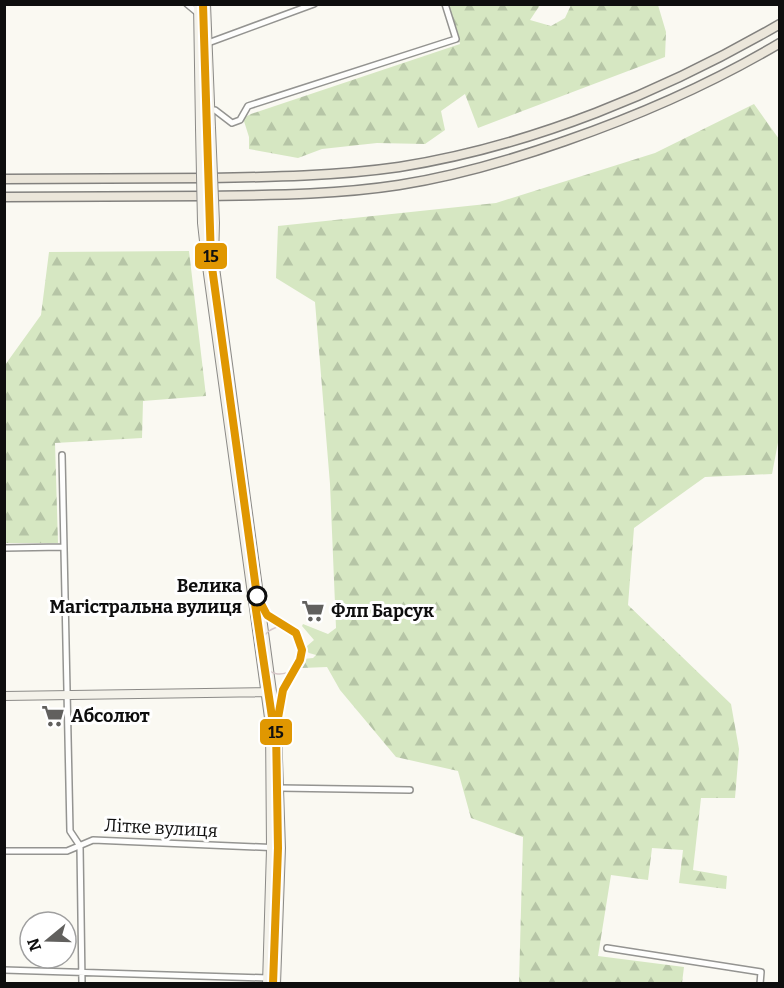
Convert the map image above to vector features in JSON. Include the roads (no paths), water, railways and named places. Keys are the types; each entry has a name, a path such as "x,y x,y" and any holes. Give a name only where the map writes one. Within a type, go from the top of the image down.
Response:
{"main road":[{"path":"198,4 202,14 211,128 210,260"},
{"path":"202,14 206,4"},
{"path":"4,179 286,177 341,174 441,159 522,138 654,89 729,53 780,24"},
{"path":"203,43 200,105 202,223 210,260 268,692 271,981"},
{"path":"4,197 298,194 399,185 528,154 660,106 742,66 780,44"},
{"path":"75,179 76,197"},
{"path":"4,696 268,692"},
{"path":"268,692 277,729 281,848 271,981"}],"street":[{"path":"187,4 202,14"},
{"path":"203,43 314,4"},
{"path":"200,105 216,110 232,123 240,120 248,106 456,39 445,4"},
{"path":"62,455 70,831 80,846 82,984"},
{"path":"4,548 63,547"},
{"path":"279,788 410,790"},
{"name":"Літке вулиця","path":"4,851 67,851 93,840 281,848"},
{"path":"607,948 761,972 760,984"},
{"path":"4,970 81,971 271,981"}],"tram line":[{"path":"261,645 269,631 284,625"},
{"path":"263,662 269,670 276,674 294,669"}],"place":[{"name":"Велика Магістральна вулиця","path":"257,596"},
{"name":"Флп Барсук","path":"313,611"},
{"name":"Абсолют","path":"53,716"}]}
